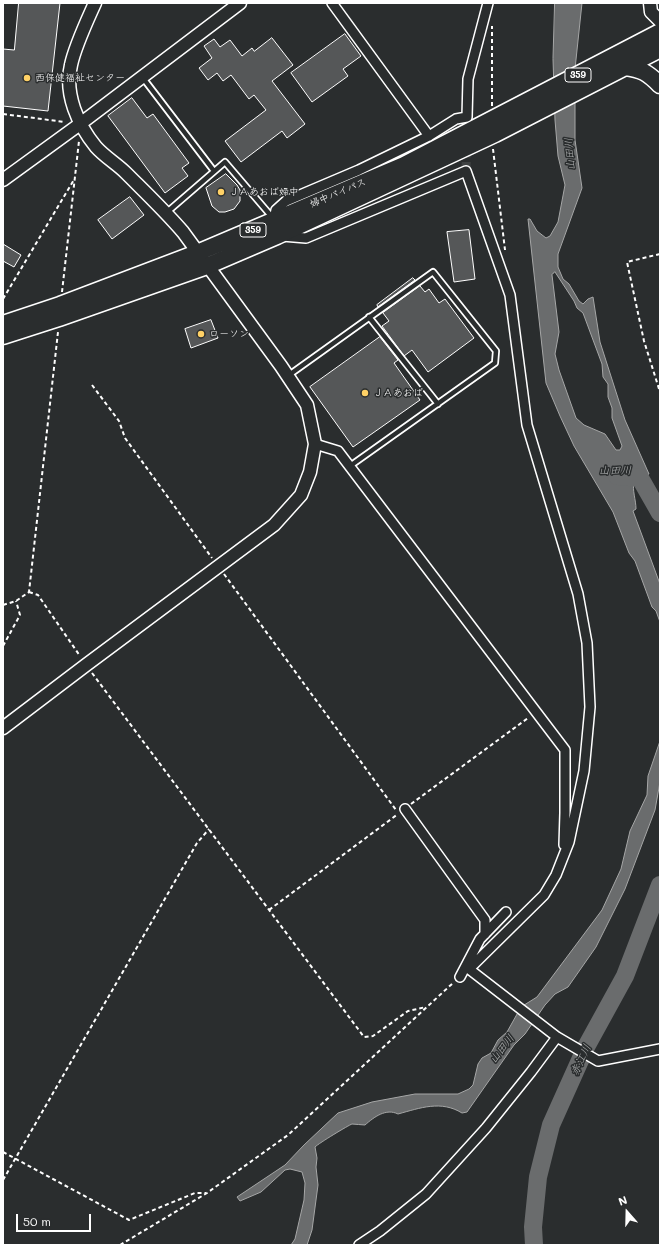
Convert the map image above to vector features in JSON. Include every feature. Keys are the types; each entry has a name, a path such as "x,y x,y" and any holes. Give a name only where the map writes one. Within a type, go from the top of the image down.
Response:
{"highway":[{"name":"婦中バイパス","path":"3,336 60,311 202,260 277,236 493,127 660,32"},
{"name":"婦中バイパス","path":"202,260 274,220 493,127 625,67 660,49"},
{"path":"660,66 660,76"},
{"path":"625,67 642,70 660,84"},
{"name":"婦中バイパス","path":"3,324 60,311"}],"street":[{"path":"3,728 274,525 301,495 310,472 315,444 307,405 183,232 122,169 97,148 80,124 70,90 71,66 86,22 95,3"},
{"path":"3,180 80,124 240,3"},
{"path":"332,3 429,136"},
{"path":"274,220 276,210 286,201 359,170 429,136 456,119 467,117 468,80 488,3"},
{"path":"650,7 660,21"},
{"path":"277,236 306,238 466,171 510,295 527,425 578,594 587,643 590,707 584,771 569,842 556,875 544,895 469,969 557,1037 598,1061 660,1049"},
{"path":"315,444 338,451 565,750 563,857"},
{"path":"402,812 485,920 485,934"},
{"path":"460,977 480,939 506,912"},
{"path":"359,1245 380,1231 426,1194 486,1128 557,1037"}],"lane":[{"path":"142,77 214,171"},
{"path":"166,213 226,162 274,220"},
{"path":"287,376 433,272 496,351 495,363 350,466"},
{"path":"370,317 438,404"}],"path":[{"path":"492,24 493,127 505,251"},
{"path":"3,114 80,124 57,348 29,592 16,601 3,605"},
{"path":"3,299 75,178"},
{"path":"660,254 627,262 644,341 660,392"},
{"path":"92,385 119,421 125,438 218,566 402,812"},
{"path":"29,592 38,595 86,665 364,1037 373,1036 408,1011 426,1008"},
{"path":"3,646 20,615 16,601"},
{"path":"3,1180 197,843 209,829"},
{"path":"120,1245 208,1193 288,1135 460,977"},
{"path":"3,1152 130,1220 195,1193 208,1193"}],"water":[{"name":"山田川","path":"555,3 582,3 575,69 575,140 582,188 558,254 558,267 563,279 569,284 579,301 583,304 588,299 593,297 600,342 625,420 649,474 634,482 633,488 636,509 633,511 660,584 660,622 656,611 652,607 635,561 629,553 613,512 574,446 546,383 528,219 530,219 537,231 546,238 550,236 558,222 565,185 558,156 553,59","holes":["555,272 577,308 583,313 602,364 603,377 608,384 608,397 612,408 612,418 622,446 620,450 616,450 605,434 584,425 576,418 559,370 555,354 559,332 552,275"]},
{"name":"山田川","path":"660,741 660,782 655,810 625,889 596,947 568,987 555,994 545,1005 525,1034 514,1045 467,1112 462,1113 446,1107 430,1106 398,1114 389,1112 380,1114 365,1125 350,1125 315,1147 318,1185 312,1230 307,1245 291,1245 295,1239 304,1200 305,1183 302,1172 290,1169 285,1170 261,1192 240,1201 237,1197 285,1165 338,1113 372,1102 415,1094 458,1094 469,1089 473,1085 478,1064 482,1058 491,1053 498,1040 507,1032 521,1007 537,997 602,910 621,869 630,831 647,795 648,776"}],"building":[{"name":"西保健福祉センター","path":"19,3 60,3 48,111 3,106 3,49 14,50"},
{"path":"345,34 361,56 343,69 348,76 312,102 291,73"},
{"path":"272,38 293,65 272,81 305,124 287,138 282,131 241,162 225,141 266,110 254,95 249,99 231,75 223,81 217,73 208,80 199,68 212,58 204,46 214,39 220,47 230,40 242,56 252,48 254,51"},
{"path":"132,98 147,118 153,114 189,163 182,168 188,176 165,193 108,116"},
{"name":"ＪＡあおば婦中","path":"226,174 240,190 240,201 234,209 219,212 212,206 206,188"},
{"path":"130,197 144,215 112,239 98,220"},
{"path":"469,230 475,279 454,282 447,232"},
{"path":"3,244 21,255 14,267 3,261"},
{"path":"413,278 415,280 378,307 377,305"},
{"path":"420,286 425,292 429,289 439,303 445,299 474,338 428,372 412,350 404,356 382,326 389,321 383,313"},
{"name":"ローソン","path":"211,320 218,338 191,348 185,329"},
{"name":"ＪＡあおば","path":"380,337 398,360 394,363 420,400 353,447 310,387"}],"waterway":[{"name":"赤江川","path":"617,476 640,478 660,513"},
{"name":"赤江川","path":"534,1245 533,1227 538,1177 551,1125 586,1047 625,976 660,885"}],"tunnel":[{"path":"466,171 467,117"}],"place":[{"name":"西保健福祉センター","path":"27,78"},
{"name":"ＪＡあおば婦中","path":"221,192"},
{"name":"ローソン","path":"201,334"},
{"name":"ＪＡあおば","path":"365,393"}]}
